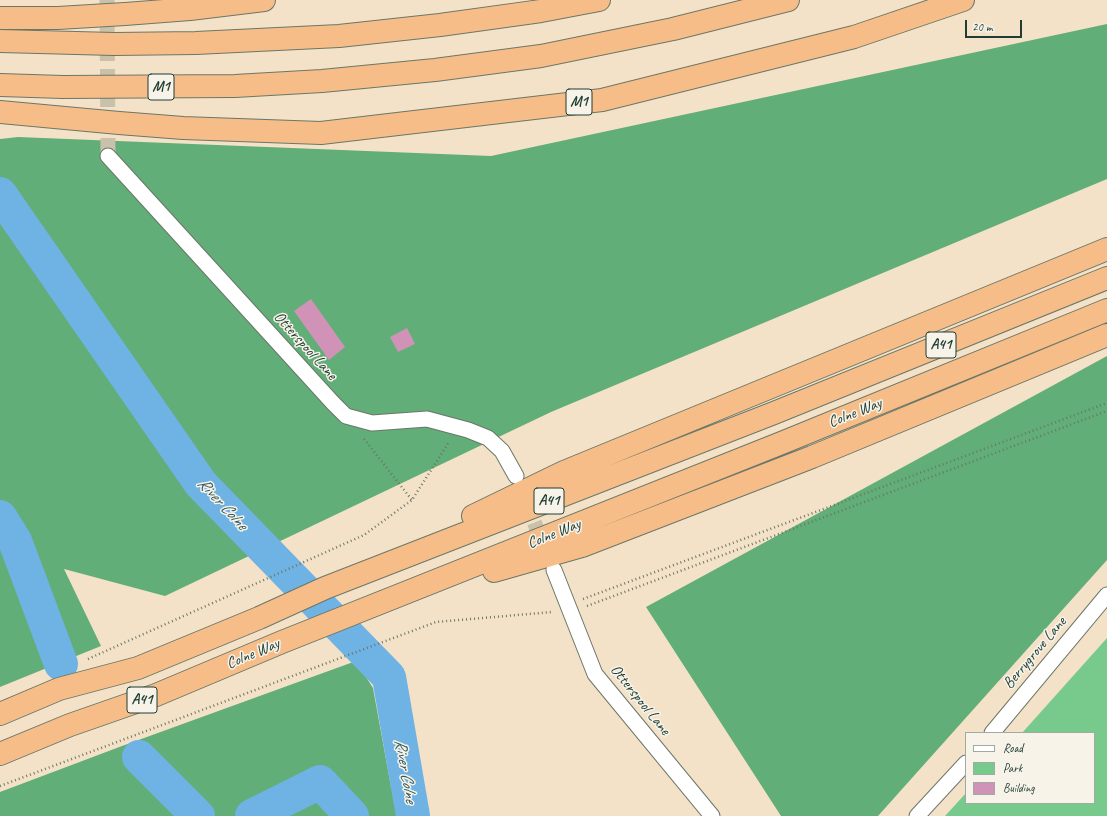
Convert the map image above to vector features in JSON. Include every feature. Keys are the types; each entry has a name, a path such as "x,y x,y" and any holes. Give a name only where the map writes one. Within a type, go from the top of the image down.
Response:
{"highway":[{"path":"0,18 58,18 125,14 190,9 264,0"},
{"path":"0,41 114,44 196,43 340,36 440,25 599,0"},
{"name":"M1","path":"0,85 63,87 235,86 435,70 541,56 673,29 788,0"},
{"name":"M1","path":"0,112 97,122 183,128 321,133 602,100 854,37 963,0"},
{"path":"324,588 564,472 1107,249"},
{"name":"Colne Way","path":"0,714 58,689 138,668 259,618 324,588 774,413 1107,278"},
{"name":"Colne Way","path":"0,754 70,725 156,695 282,642 769,448 1107,310"},
{"path":"374,606 582,546 812,457 1107,335"}],"street":[{"name":"Otterspool Lane","path":"108,156 346,416 372,424 427,419 468,430 488,438 502,451 516,476"},
{"name":"Otterspool Lane","path":"554,570 595,674 712,816"},
{"name":"Berrygrove Lane","path":"993,732 1107,595"},
{"path":"917,816 965,764"}],"path":[{"path":"0,786 429,624 569,607 1107,403"},
{"path":"569,607 578,609 1107,411"},
{"path":"346,416 412,500"},
{"path":"84,660 364,535 412,500 458,427"}],"green space":[{"path":"1107,24 1107,179 551,412 165,596 64,569 101,646 0,687 0,139 18,137 491,156"},
{"path":"1107,356 1107,560 878,816 781,816 646,607"},
{"path":"1107,638 1107,816 945,816 965,794 965,804 1095,804 1095,732 1023,732"},
{"path":"356,661 373,688 391,787 407,795 425,816 0,816 0,792"}],"building":[{"path":"311,299 345,347 329,360 294,311"},
{"path":"407,328 415,344 398,352 390,337"}],"waterway":[{"name":"River Colne","path":"0,194 201,484 389,677 413,816"},
{"path":"0,517 15,541 61,664"},
{"path":"139,757 198,816"},
{"path":"252,816 320,782 352,816"}],"tunnel":[{"path":"107,0 108,156"},
{"path":"526,501 544,547"}]}
